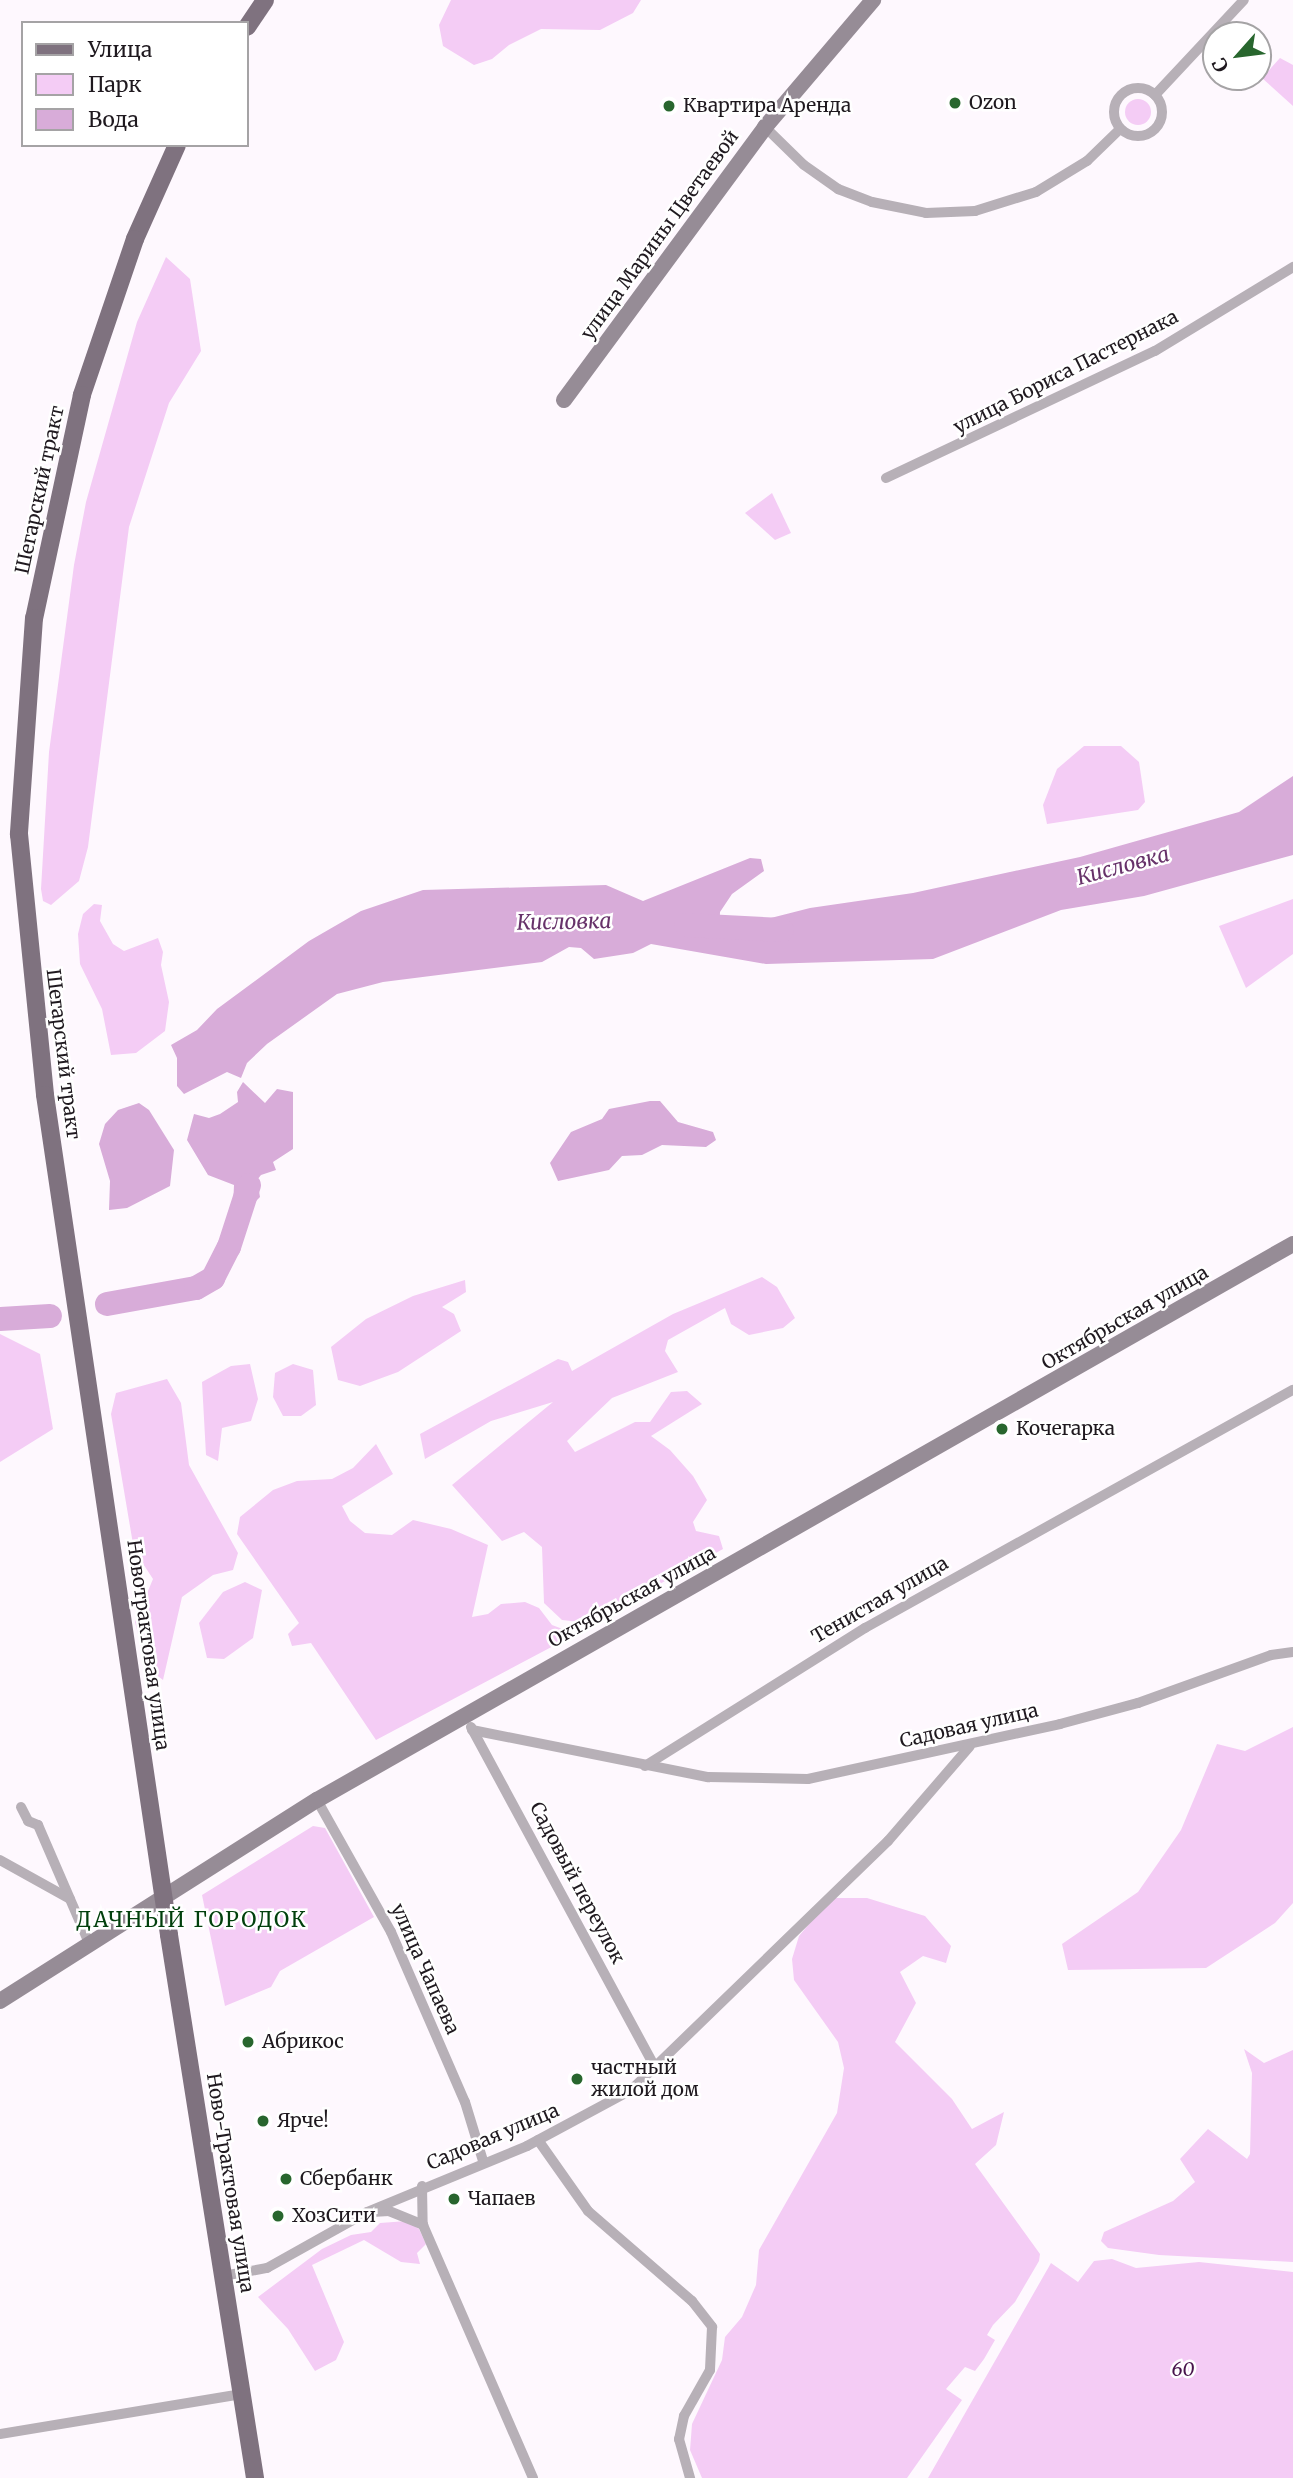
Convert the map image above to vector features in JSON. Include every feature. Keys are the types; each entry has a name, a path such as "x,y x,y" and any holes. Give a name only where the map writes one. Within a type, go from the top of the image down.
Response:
{"main road":[{"path":"248,26 265,0"},
{"name":"Шегарский тракт","path":"92,1401 33,995 20,821 34,618 84,386 135,239 176,147"},
{"name":"Новотрактовая улица","path":"92,1401 163,1894"},
{"name":"Ново-Трактовая улица","path":"163,1894 256,2478"}],"street":[{"name":"улица Марины Цветаевой","path":"564,400 765,127 873,0"},
{"path":"1155,95 1244,0"},
{"path":"1132,89 1155,95 1162,109 1154,130 1141,136 1120,129 1114,114 1118,98 1132,89"},
{"path":"765,127 804,165 838,188 872,202 926,213 975,211 1036,192 1087,161 1120,129"},
{"name":"улица Бориса Пастернака","path":"886,478 1155,351 1293,267"},
{"name":"Октябрьская улица","path":"0,2001 163,1894 317,1800 468,1723 1293,1244"},
{"name":"Тенистая улица","path":"645,1766 865,1628 1293,1390"},
{"name":"Садовая улица","path":"645,1766 721,1778 808,1779 970,1745 1138,1703 1214,1673 1293,1652"},
{"path":"468,1723 645,1766"},
{"name":"Садовый переулок","path":"468,1723 656,2069"},
{"name":"Садовая улица","path":"223,2276 267,2267 367,2212 422,2186 538,2140 600,2109 656,2069 833,1890 888,1841 970,1745"},
{"name":"улица Чапаева","path":"317,1800 391,1932 465,2102 482,2161"},
{"path":"21,1807 28,1821 38,1825 89,1943"},
{"path":"0,1860 70,1899"},
{"path":"538,2140 588,2211 692,2301 712,2327 710,2370 684,2416 679,2439 690,2478"},
{"path":"422,2186 423,2225 533,2478"},
{"path":"367,2212 389,2211 423,2225"},
{"path":"0,2434 242,2394"}],"green space":[{"path":"451,0 641,0 633,13 600,30 541,29 509,45 492,59 474,65 443,46 439,25"},
{"path":"1280,58 1293,65 1293,106 1272,87 1272,67"},
{"path":"1138,99 1147,103 1151,112 1147,121 1138,125 1129,121 1125,112 1129,103"},
{"path":"166,257 190,279 201,351 169,403 129,527 88,847 79,881 51,905 43,901 41,889 49,752 74,565 86,502 137,322"},
{"path":"772,493 791,533 775,540 745,513"},
{"path":"1084,746 1121,746 1139,762 1145,802 1138,810 1047,824 1043,805 1057,769"},
{"path":"1293,899 1293,954 1246,988 1219,926"},
{"path":"94,904 102,905 100,921 113,944 124,951 158,938 163,952 161,965 169,1002 165,1031 136,1053 111,1055 102,1009 80,964 78,934 83,914"},
{"path":"762,1277 777,1287 795,1318 783,1328 749,1335 731,1324 725,1308 668,1340 665,1351 678,1372 612,1398 567,1441 575,1452 635,1422 650,1422 671,1392 687,1391 702,1404 651,1436 670,1450 693,1476 707,1500 693,1522 696,1531 719,1536 723,1549 589,1623 562,1620 544,1603 542,1547 524,1532 502,1541 452,1485 553,1402 491,1421 425,1459 420,1434 558,1359 568,1362 572,1371 673,1314"},
{"path":"465,1280 466,1292 442,1307 454,1314 461,1331 398,1372 360,1386 338,1380 331,1347 366,1319 413,1296"},
{"path":"0,1334 40,1354 53,1429 0,1462"},
{"path":"250,1364 258,1399 251,1421 222,1428 218,1461 206,1455 202,1382 231,1366"},
{"path":"293,1364 313,1370 316,1405 301,1416 283,1416 273,1397 275,1373"},
{"path":"167,1379 181,1403 189,1465 238,1553 233,1570 213,1575 182,1597 163,1680 146,1667 135,1622 153,1579 134,1550 111,1414 116,1393"},
{"path":"376,1444 393,1474 342,1506 350,1521 365,1533 392,1535 413,1520 451,1529 488,1545 472,1617 488,1614 501,1604 525,1602 539,1608 552,1625 576,1634 376,1740 311,1643 292,1646 288,1634 299,1623 237,1534 240,1517 273,1490 297,1481 332,1479 353,1468"},
{"path":"245,1582 262,1590 253,1638 224,1659 207,1658 199,1623 223,1592"},
{"path":"1293,1727 1293,1903 1275,1923 1206,1968 1068,1970 1062,1944 1138,1892 1181,1830 1217,1744 1245,1751"},
{"path":"313,1826 325,1828 374,1917 280,1971 271,1987 225,2006 202,1895"},
{"path":"831,1898 867,1898 925,1916 951,1946 946,1963 923,1956 900,1972 916,2003 895,2042 952,2099 972,2129 1004,2112 996,2145 975,2164 1040,2254 1039,2261 1015,2302 987,2335 995,2340 984,2359 975,2371 965,2367 946,2389 962,2400 907,2478 702,2478 690,2450 692,2424 722,2360 725,2337 742,2317 756,2285 759,2250 837,2113 844,2068 838,2042 794,1980 792,1959 799,1936"},
{"path":"1244,2049 1264,2063 1293,2050 1293,2262 1159,2255 1108,2248 1101,2241 1104,2232 1173,2201 1195,2182 1180,2159 1208,2129 1247,2159 1250,2154 1252,2073"},
{"path":"407,2221 419,2229 426,2244 417,2253 420,2264 401,2262 364,2240 312,2265 344,2342 336,2360 315,2371 288,2329 258,2297 322,2249 351,2235 371,2232 380,2223"},
{"name":"60","path":"1112,2259 1136,2268 1199,2262 1293,2272 1293,2478 928,2478 1051,2263 1078,2282 1094,2261"}],"water":[{"path":"1293,776 1293,855 1144,896 1061,910 933,959 766,964 651,944 633,953 594,959 581,948 569,947 542,962 383,982 337,994 267,1044 247,1063 241,1078 227,1072 184,1094 177,1086 177,1058 171,1045 197,1030 217,1009 309,941 361,911 423,890 606,885 643,901 750,858 761,859 764,871 732,894 720,912 719,937 733,936 763,920 810,908 913,893 1080,857 1239,812"},
{"path":"243,1082 265,1103 277,1089 293,1092 293,1149 273,1162 276,1170 261,1175 257,1180 260,1197 239,1218 233,1208 234,1185 208,1175 187,1140 194,1114 209,1118 220,1114 238,1102 237,1092"},
{"path":"660,1101 678,1122 713,1132 716,1140 706,1147 662,1145 642,1155 622,1156 609,1170 558,1181 550,1163 571,1132 602,1119 609,1109"},
{"path":"139,1103 149,1110 174,1150 170,1186 127,1208 109,1210 110,1181 99,1144 105,1124 118,1110"}],"waterway":[{"name":"Кисловка","path":"686,925 782,930"},
{"name":"Кисловка","path":"107,1304 196,1288 213,1278 229,1247 249,1185"},
{"name":"Кисловка","path":"0,1319 50,1316"}],"place":[{"name":"Ozon","path":"955,103"},
{"name":"Квартира Аренда","path":"669,106"},
{"name":"Кочегарка","path":"1002,1429"},
{"name":"Абрикос","path":"248,2042"},
{"name":"частный жилой дом","path":"577,2079"},
{"name":"Ярче!","path":"263,2121"},
{"name":"Сбербанк","path":"286,2179"},
{"name":"Чапаев","path":"454,2199"},
{"name":"ХозСити","path":"278,2216"}],"district":[{"name":"ДАЧНЫЙ ГОРОДОК","path":"192,1920"}]}
